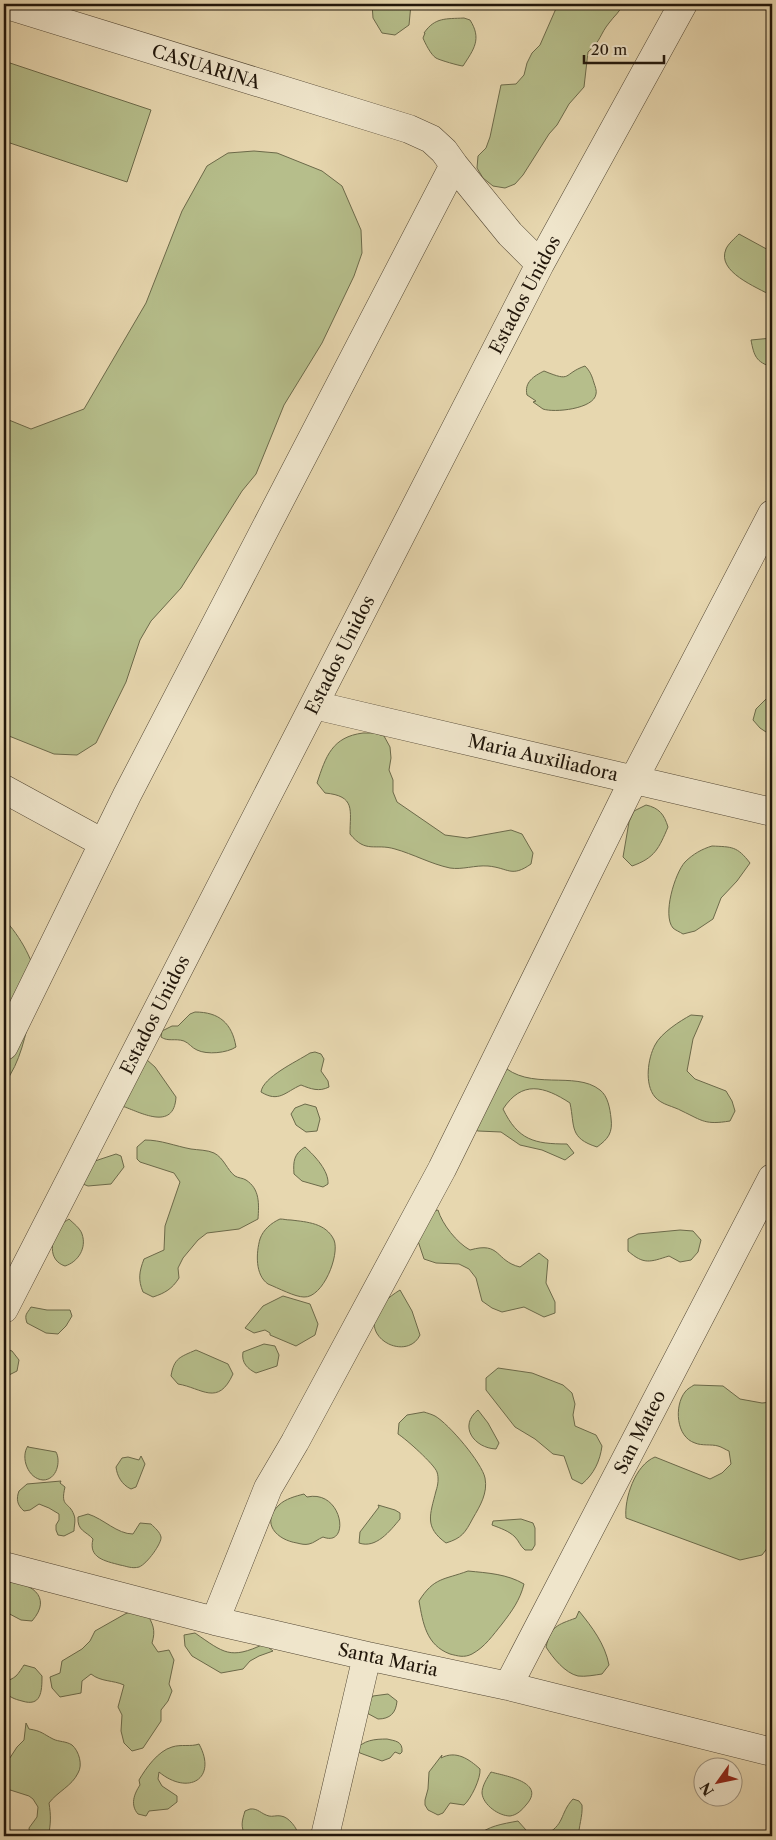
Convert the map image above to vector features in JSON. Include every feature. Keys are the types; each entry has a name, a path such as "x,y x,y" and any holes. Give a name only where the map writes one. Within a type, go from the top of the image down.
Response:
{"street":[{"name":"CASUARINA","path":"4,4 409,130 431,139 444,151 510,234 540,264"},
{"name":"Estados Unidos","path":"4,1309 540,264 683,4"},
{"path":"4,1046 103,843 454,165"},
{"path":"215,1621 268,1488 295,1442 442,1169 634,779 772,514"},
{"name":"Maria Auxiliadora","path":"314,705 772,812"},
{"path":"4,788 103,843"},
{"name":"San Mateo","path":"508,1686 772,1178"},
{"name":"Santa Maria","path":"4,1566 215,1621 508,1686 772,1752"},
{"path":"325,1836 367,1656"}],"green space":[{"path":"372,4 411,4 409,25 395,35 382,33 373,18"},
{"path":"558,4 623,4 596,44 588,52 584,87 569,104 523,175 515,184 505,188 493,186 483,178 477,168 478,156 486,148 490,137 501,85 516,84 524,75 527,63 532,53 540,45"},
{"path":"464,18 470,20 476,33 476,38 473,49 463,66 436,58 425,43 424,33 437,21"},
{"path":"4,61 151,110 127,182 4,141"},
{"path":"254,151 277,153 322,171 342,186 361,230 362,253 354,276 322,343 284,405 256,474 242,491 181,588 151,621 140,640 126,682 96,743 77,755 54,754 4,734 4,418 31,429 84,409 146,303 182,211 207,166 228,153"},
{"path":"739,234 772,252 772,296 740,278 727,265 724,257 726,249"},
{"path":"772,338 772,367 762,363 757,358 751,340"},
{"path":"585,366 592,376 596,391 594,399 588,403 573,409 548,410 533,402 536,401 527,395 528,383 533,377 544,371 564,377"},
{"path":"772,693 772,736 760,728 753,720 756,709"},
{"path":"374,733 384,736 390,747 389,770 397,802 445,835 467,838 511,830 522,834 533,853 531,864 514,871 488,866 450,868 388,847 371,847 361,844 350,834 350,811 347,801 342,797 325,793 317,783 327,756 337,743 352,735"},
{"path":"646,805 660,812 665,818 668,827 662,841 651,856 632,866 623,857 629,822 634,811"},
{"path":"712,846 734,848 750,863 721,898 713,919 695,931 683,934 673,928 670,922 669,904 674,884 685,862 698,852"},
{"path":"4,919 16,933 26,950 34,969 37,987 22,1048 15,1067 4,1084"},
{"path":"195,1012 211,1014 228,1025 236,1047 222,1052 201,1052 184,1041 161,1037 162,1031 172,1026 178,1026 190,1014"},
{"path":"691,1015 703,1016 693,1039 687,1071 695,1079 726,1091 735,1111 730,1121 715,1123 700,1120 661,1102 655,1097 649,1085 650,1057 655,1045 666,1032"},
{"path":"310,1053 321,1054 324,1059 321,1071 328,1081 329,1087 318,1090 301,1085 282,1095 273,1097 261,1092 263,1086 274,1075"},
{"path":"142,1058 148,1059 155,1067 176,1097 174,1108 163,1117 146,1115 122,1106"},
{"path":"501,1064 512,1072 525,1077 578,1081 590,1084 600,1090 607,1099 611,1114 611,1128 607,1138 597,1147 582,1140 577,1135 573,1125 570,1103 551,1093 534,1089 518,1093 503,1109 515,1128 528,1138 545,1143 567,1144 574,1153 565,1160 542,1150 520,1145 501,1132 478,1131 467,1126 460,1105 474,1074"},
{"path":"305,1104 316,1107 320,1119 317,1131 306,1132 296,1125 291,1114 295,1108"},
{"path":"145,1140 214,1153 235,1176 245,1179 251,1184 256,1192 258,1202 258,1219 239,1229 207,1233 198,1240 183,1258 178,1268 179,1278 174,1285 153,1297 143,1292 140,1284 141,1268 144,1259 164,1250 165,1226 180,1182 174,1173 140,1162 137,1159 137,1147"},
{"path":"305,1147 324,1169 328,1184 323,1187 302,1181 294,1174 295,1158 298,1152"},
{"path":"116,1154 121,1156 124,1167 111,1184 88,1186 78,1182 95,1161"},
{"path":"438,1210 451,1233 470,1250 487,1248 493,1250 506,1261 520,1267 539,1253 548,1260 546,1283 555,1302 555,1313 544,1317 524,1307 502,1312 492,1308 482,1301 476,1278 469,1269 459,1264 436,1263 424,1259 417,1238 427,1213"},
{"path":"69,1219 81,1232 83,1244 77,1258 65,1266 55,1259 52,1249 57,1231"},
{"path":"280,1219 316,1224 331,1234 334,1240 335,1255 328,1275 318,1291 311,1295 300,1297 286,1292 268,1284 261,1275 257,1257 260,1239 268,1227"},
{"path":"680,1230 693,1231 701,1240 698,1252 691,1260 680,1262 669,1256 647,1261 638,1259 628,1251 628,1239 638,1234"},
{"path":"400,1290 412,1311 420,1335 412,1344 402,1347 391,1345 381,1339 375,1329 375,1318 382,1304"},
{"path":"283,1296 310,1304 318,1324 315,1335 296,1346 270,1335 265,1330 254,1333 245,1328 263,1306"},
{"path":"31,1307 47,1310 70,1310 72,1316 58,1334 46,1333 27,1323 26,1316"},
{"path":"264,1344 275,1346 279,1355 277,1366 256,1373 246,1365 243,1359 243,1352"},
{"path":"4,1348 12,1351 19,1360 17,1371 7,1376 4,1375"},
{"path":"196,1350 228,1364 233,1374 221,1390 209,1393 178,1384 171,1376 176,1362 186,1354"},
{"path":"498,1368 532,1373 563,1385 572,1393 575,1404 573,1415 575,1426 596,1435 602,1446 596,1467 582,1484 572,1479 564,1456 553,1454 535,1439 515,1427 486,1390 486,1378"},
{"path":"694,1385 723,1386 740,1399 762,1403 772,1402 772,1542 762,1555 740,1560 626,1518 627,1502 632,1483 642,1467 655,1457 710,1479 722,1473 731,1464 729,1451 718,1446 695,1443 689,1440 681,1428 678,1413 681,1398"},
{"path":"478,1410 499,1443 496,1449 481,1445 471,1435 469,1423 472,1416"},
{"path":"424,1412 441,1420 456,1435 472,1454 483,1471 485,1478 486,1484 483,1499 468,1528 459,1537 446,1543 434,1532 430,1520 438,1484 437,1472 413,1446 398,1434 399,1423 407,1415"},
{"path":"28,1446 56,1452 58,1465 52,1477 43,1480 33,1476 25,1461"},
{"path":"141,1456 145,1464 136,1487 131,1489 120,1480 116,1467 122,1458 128,1457 139,1460"},
{"path":"61,1481 60,1483 65,1487 64,1501 72,1511 75,1519 74,1531 64,1536 58,1535 56,1530 59,1514 39,1504 30,1510 24,1511 17,1499 19,1491 27,1484"},
{"path":"304,1494 307,1497 319,1497 329,1501 335,1509 340,1527 337,1534 332,1538 323,1537 304,1544 283,1538 273,1530 271,1518 279,1505 287,1499"},
{"path":"378,1505 400,1513 400,1519 377,1541 365,1544 359,1543 360,1532 379,1507"},
{"path":"88,1514 121,1532 133,1534 140,1523 151,1524 160,1533 161,1540 150,1558 139,1567 134,1568 109,1562 95,1555 92,1545 93,1539 79,1525 78,1517"},
{"path":"521,1519 533,1523 535,1528 535,1545 532,1550 525,1550 513,1535 492,1525 493,1521"},
{"path":"468,1571 504,1576 524,1584 512,1610 481,1648 472,1654 461,1656 442,1650 431,1639 424,1625 419,1601 424,1593 435,1583"},
{"path":"4,1582 22,1584 36,1592 40,1604 38,1612 32,1621 21,1620 4,1611"},
{"path":"135,1610 146,1612 154,1631 152,1643 158,1652 169,1650 174,1660 169,1684 172,1691 168,1701 161,1710 161,1721 143,1748 132,1751 124,1743 121,1731 122,1715 118,1707 124,1685 91,1674 82,1681 81,1693 60,1697 52,1688 50,1677 60,1673 62,1661 82,1649 90,1641 95,1631"},
{"path":"579,1611 601,1643 607,1657 609,1665 602,1674 578,1676 568,1672 546,1647 553,1630 559,1625 576,1618"},
{"path":"195,1633 228,1652 243,1652 264,1644 273,1651 250,1661 243,1669 221,1673 192,1656 185,1646 184,1635"},
{"path":"24,1665 35,1668 42,1676 41,1693 37,1700 33,1702 14,1699 4,1691 4,1684 16,1676"},
{"path":"388,1694 397,1701 392,1715 378,1719 365,1712 367,1704 373,1696"},
{"path":"26,1723 29,1729 72,1745 80,1758 79,1770 75,1778 49,1803 50,1828 48,1836 30,1836 29,1828 37,1817 38,1807 33,1799 4,1788 4,1767 24,1740"},
{"path":"387,1739 400,1744 402,1752 400,1754 395,1752 390,1758 382,1761 356,1750 366,1742"},
{"path":"199,1744 204,1756 205,1767 202,1775 197,1780 189,1783 180,1783 159,1772 158,1779 162,1786 177,1796 177,1802 168,1809 149,1811 146,1816 138,1814 134,1803 136,1792 140,1785 139,1780 153,1760 162,1752 172,1747"},
{"path":"442,1755 441,1758 452,1755 462,1757 480,1769 480,1773 470,1798 464,1805 450,1803 443,1813 438,1815 428,1810 425,1800 429,1772"},
{"path":"491,1772 522,1781 528,1786 531,1791 531,1797 517,1813 506,1816 492,1809 485,1802 482,1790"},
{"path":"573,1799 579,1801 582,1805 579,1836 543,1836 555,1828"},
{"path":"255,1809 269,1816 287,1818 295,1826 299,1836 246,1836 242,1827 242,1821 245,1811"},
{"path":"518,1821 526,1830 528,1836 477,1836 501,1824"}]}
